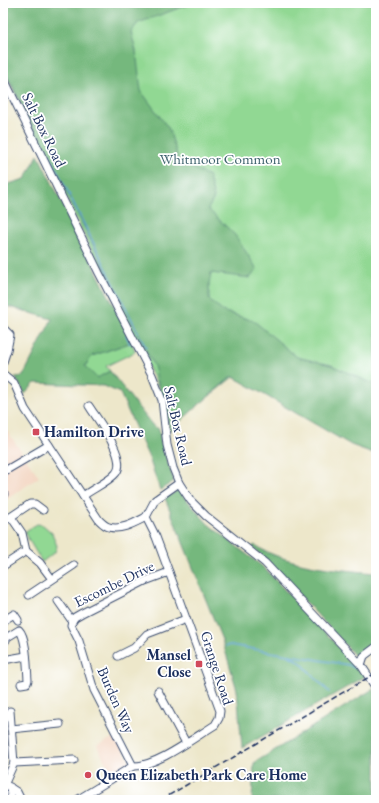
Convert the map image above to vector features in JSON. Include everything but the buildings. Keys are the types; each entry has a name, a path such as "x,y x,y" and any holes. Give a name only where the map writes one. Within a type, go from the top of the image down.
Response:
{"street":[{"name":"Salt Box Road","path":"3,77 99,273 152,375 162,400 167,445 179,483 191,501 206,516 266,563 360,665 376,688"},
{"path":"3,328 10,335 3,362"},
{"path":"3,374 14,383 25,409 99,520 110,528 126,526 146,517 155,500 179,483"},
{"path":"83,496 113,476 118,469 119,464 118,456 113,444 89,406"},
{"path":"3,472 49,445"},
{"path":"3,522 30,504 35,504 43,510"},
{"path":"11,516 22,533 26,551 40,563 52,579"},
{"name":"Grange Road","path":"77,800 133,766 150,764 215,725 219,718 220,711 156,537 146,517"},
{"path":"3,566 26,551"},
{"path":"29,595 74,565"},
{"name":"Escombe Drive","path":"72,621 75,617 82,613 145,581 169,572"},
{"name":"Burden Way","path":"58,601 72,621 71,625 79,641 94,690 133,766"},
{"path":"3,621 14,614 18,620"},
{"path":"118,656 134,648 147,634 186,619"},
{"path":"6,640 6,638 19,630 22,633 28,680 26,683 21,684"},
{"path":"360,665 364,656 376,647"},
{"path":"3,660 26,656"},
{"path":"158,691 186,743"},
{"path":"10,711 8,729 14,763 6,784 13,800"},
{"path":"8,729 60,724"},
{"path":"14,763 74,760"},
{"path":"6,784 17,792 21,800"}],"shaded area":[{"path":"3,425 39,477 3,502"},
{"path":"116,736 128,759 128,764 126,767 112,775 97,746"}],"green space":[{"name":"Whitmoor Common","path":"3,3 376,3 376,450 233,377 176,423 3,69"},
{"path":"3,3 193,3 138,23 131,32 136,51 141,91 169,129 179,161 209,176 214,198 208,209 235,235 257,269 250,278 211,273 209,299 222,311 254,321 297,357 331,365 376,385 376,454 351,445 232,376 170,431 154,366 3,67"},
{"path":"38,155 132,342 92,356 85,366 97,378 110,371 153,426 159,429 161,442 174,481 160,490 149,458 120,393 104,386 35,383 25,394 15,377 23,376 52,319 3,305 3,183 5,185 25,179"},
{"path":"132,342 135,352 106,366 110,371 97,379 85,366 92,356"},
{"path":"178,490 208,524 263,567 366,676 242,748 237,690 222,640 165,498"},
{"path":"37,524 43,525 52,533 57,546 55,552 42,562 24,532"},
{"path":"254,545 282,558 297,562 328,568 374,573 376,575 376,642 358,659 269,562 252,548"},
{"path":"373,689 376,694 376,800 252,800 254,763"}],"waterway":[{"path":"49,154 146,348"},
{"path":"126,335 130,344"},
{"path":"226,646 230,645 288,655 299,661 329,692"},
{"path":"289,655 349,665 355,668"}],"railway":[{"path":"161,800 376,673"}],"place":[{"name":"Hamilton Drive","path":"36,432"},
{"name":"Mansel Close","path":"199,664"},
{"name":"Queen Elizabeth Park Care Home","path":"88,775"}]}
